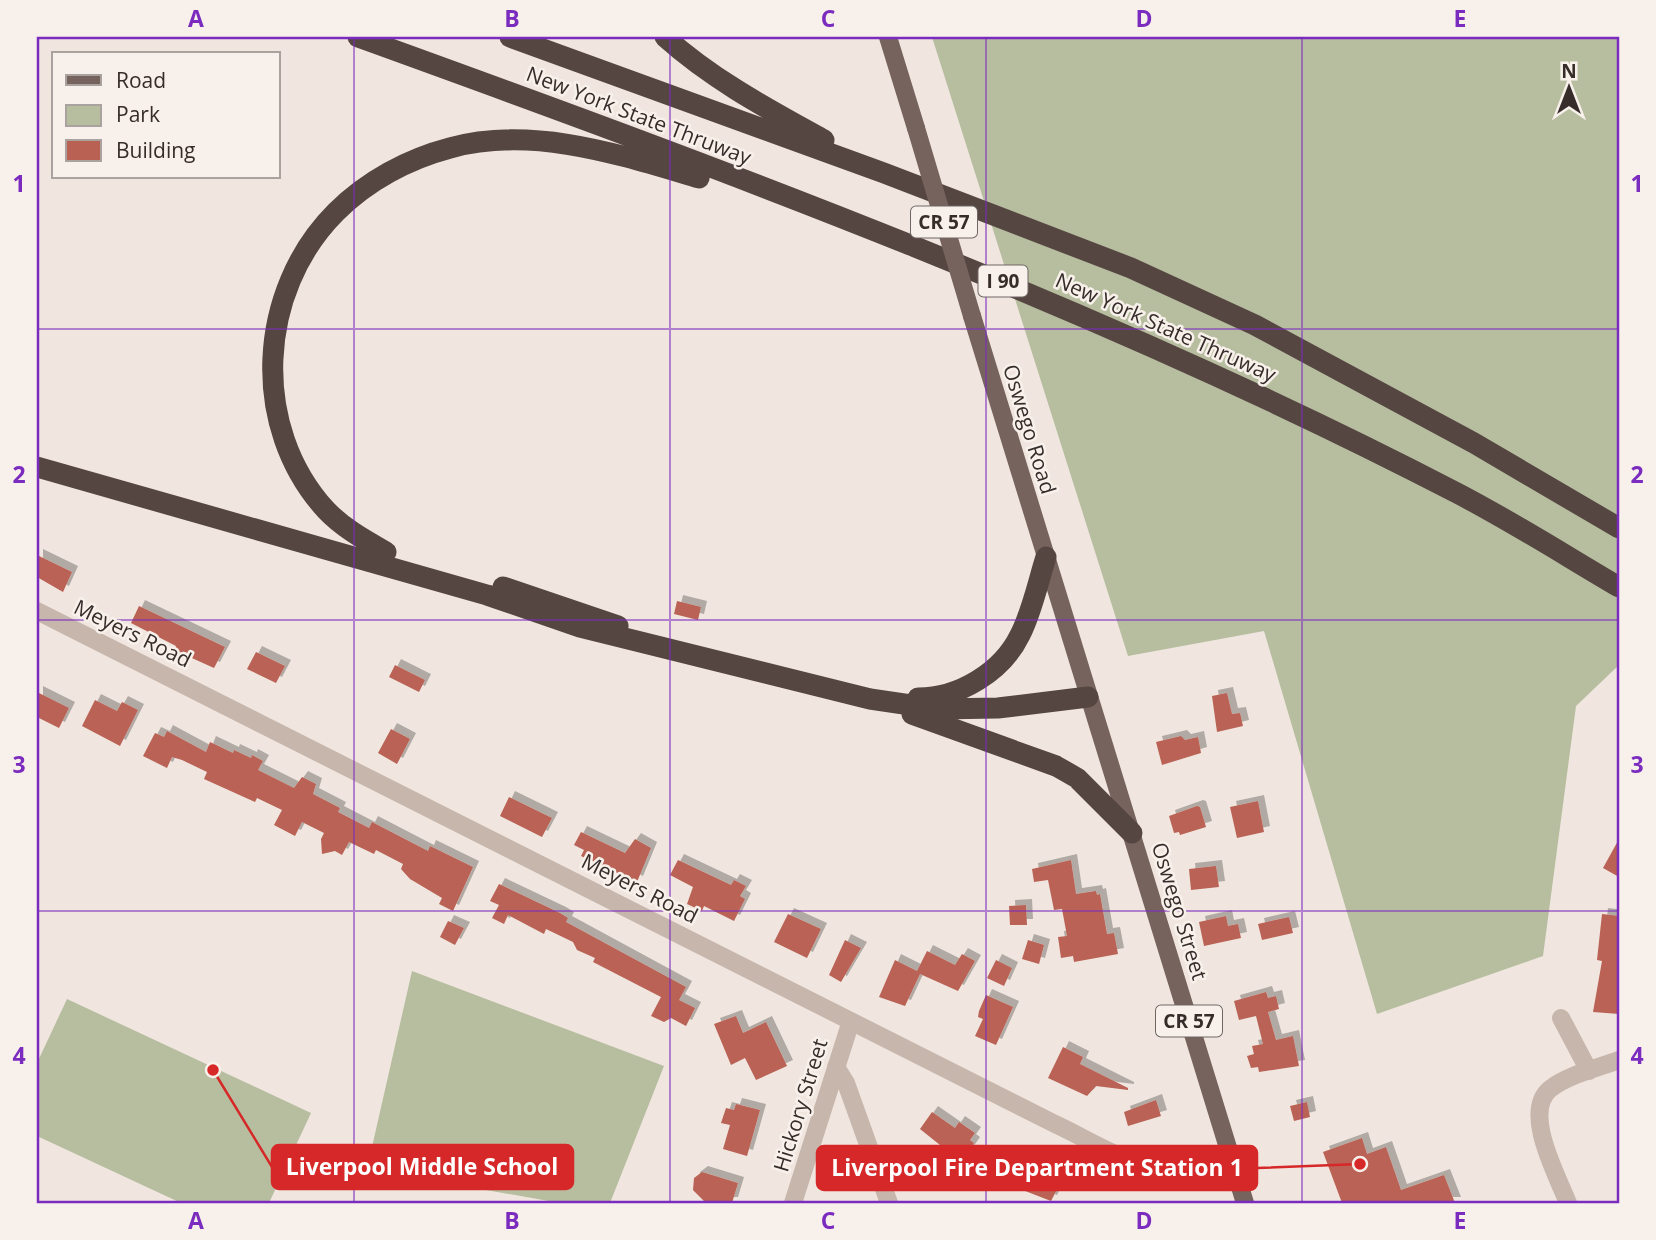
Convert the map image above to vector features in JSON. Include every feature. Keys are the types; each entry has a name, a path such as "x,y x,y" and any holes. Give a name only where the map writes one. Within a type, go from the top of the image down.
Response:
{"highway":[{"name":"New York State Thruway","path":"358,37 1023,289 1222,377 1460,495 1619,587"},
{"name":"New York State Thruway","path":"510,37 884,173 1131,268 1255,325 1474,443 1619,528"},
{"path":"665,37 690,59 748,99 884,173"},
{"path":"386,552 353,534 326,510 299,473 281,432 273,398 272,359 277,319 290,281 309,246 335,213 367,185 414,159 452,147 493,141 555,143 614,152 764,197 801,203"},
{"path":"37,454 386,552 596,617 683,654"},
{"path":"37,467 487,595 580,627 870,699 938,709 998,708 1088,697"},
{"path":"870,699 939,696 972,684 1002,662 1020,635 1045,557"},
{"path":"870,699 1056,766 1077,778 1132,833"}],"main road":[{"name":"Oswego Road","path":"888,37 1045,557 1132,833"},
{"name":"Oswego Street","path":"1132,833 1245,1203"}],"street":[{"name":"Meyers Road","path":"37,611 851,1021 1130,1158 1153,1166 1185,1168 1232,1161"},
{"path":"1561,1018 1589,1071"},
{"name":"Hickory Street","path":"793,1203 851,1021"},
{"path":"1568,1203 1541,1132 1537,1110 1540,1098 1552,1087 1619,1060"},
{"path":"836,1067 846,1083 889,1203"}],"green space":[{"path":"932,37 1619,37 1619,665 1576,706 1543,956 1377,1014 1264,631 1128,656"},
{"path":"412,971 664,1066 610,1203 560,1203 367,1169"},
{"path":"67,999 311,1113 269,1203 181,1203 37,1136 37,1063"}],"building":[{"path":"37,555 72,572 63,592 37,577"},
{"path":"677,601 701,607 698,620 674,614"},
{"path":"139,606 225,647 214,668 174,650 176,646 131,623"},
{"path":"256,652 285,666 276,683 247,669"},
{"path":"395,665 425,680 419,692 389,677"},
{"path":"37,692 69,708 59,728 37,717"},
{"path":"1227,693 1232,714 1240,713 1243,726 1217,732 1212,696"},
{"path":"95,700 117,711 122,702 138,710 120,746 82,726"},
{"path":"391,729 410,739 397,764 378,753"},
{"path":"167,731 206,752 210,742 233,753 234,750 251,758 252,755 263,761 258,770 294,788 302,777 316,784 313,794 340,808 338,812 369,828 372,822 428,851 430,846 473,867 453,911 439,904 442,898 410,879 401,869 403,864 376,850 374,854 349,842 342,855 335,851 322,854 321,839 324,833 302,822 295,836 274,825 282,810 257,798 255,802 204,779 207,772 182,760 172,757 167,768 143,756 155,733 164,737"},
{"path":"1181,736 1185,740 1198,737 1201,753 1162,765 1156,742"},
{"path":"509,797 552,818 542,837 500,816"},
{"path":"1258,801 1264,832 1237,838 1230,807"},
{"path":"1200,807 1206,827 1180,835 1179,832 1174,833 1169,816"},
{"path":"581,832 625,853 635,839 651,848 637,882 581,856 584,850 574,845"},
{"path":"1619,839 1619,877 1603,868"},
{"path":"678,860 731,885 734,880 746,886 740,896 745,899 734,921 704,906 702,911 687,904 693,887 670,875"},
{"path":"1071,860 1076,894 1096,891 1097,895 1100,894 1107,934 1114,933 1118,954 1074,962 1073,956 1061,958 1058,937 1067,936 1062,909 1054,910 1048,880 1034,882 1032,869"},
{"path":"1216,866 1219,887 1191,890 1189,869"},
{"path":"499,884 560,913 568,918 566,922 686,987 679,1000 695,1008 686,1026 671,1018 664,1022 651,1016 661,997 593,962 595,958 577,950 573,942 546,929 544,934 508,915 504,924 492,918 499,905 490,901"},
{"path":"1026,905 1027,925 1010,925 1009,906"},
{"path":"788,914 821,929 807,958 774,942"},
{"path":"1602,914 1619,916 1619,1014 1593,1012 1602,961 1597,960"},
{"path":"1226,916 1228,926 1238,924 1241,938 1204,946 1199,922"},
{"path":"1289,917 1293,933 1262,940 1258,924"},
{"path":"448,921 464,928 455,945 440,937"},
{"path":"845,940 861,948 841,982 829,975"},
{"path":"1028,940 1044,945 1039,964 1022,959"},
{"path":"927,951 955,965 962,954 975,961 958,991 920,974 905,1006 879,997 895,960 917,971"},
{"path":"996,960 1012,968 1004,986 987,978"},
{"path":"1266,992 1268,998 1276,996 1279,1009 1268,1012 1276,1040 1293,1036 1299,1066 1259,1072 1258,1067 1251,1068 1247,1056 1254,1054 1252,1046 1263,1044 1256,1016 1239,1020 1234,1001"},
{"path":"986,995 1013,1007 996,1045 975,1036 983,1019 978,1017"},
{"path":"736,1016 743,1033 766,1022 787,1066 756,1080 745,1058 731,1065 714,1024"},
{"path":"1063,1047 1083,1057 1080,1064 1128,1090 1096,1086 1087,1096 1048,1078"},
{"path":"1156,1100 1161,1116 1128,1126 1124,1112"},
{"path":"1307,1102 1310,1117 1294,1121 1290,1106"},
{"path":"736,1104 760,1110 747,1156 723,1149 730,1125 721,1123 726,1108 734,1110"},
{"path":"932,1112 955,1128 959,1122 975,1133 970,1140 974,1143 967,1153 974,1158 965,1172 951,1163 955,1157 920,1129"},
{"path":"1362,1138 1367,1154 1386,1147 1401,1190 1444,1175 1455,1203 1342,1203 1323,1152"},
{"path":"998,1155 1018,1162 1021,1158 1041,1168 1043,1165 1064,1176 1051,1201 989,1177"},
{"path":"702,1172 738,1183 732,1203 706,1203 693,1190 694,1178"}],"place":[{"name":"Liverpool Middle School","path":"213,1070"},
{"name":"Liverpool Fire Department Station 1","path":"1360,1164"}]}
